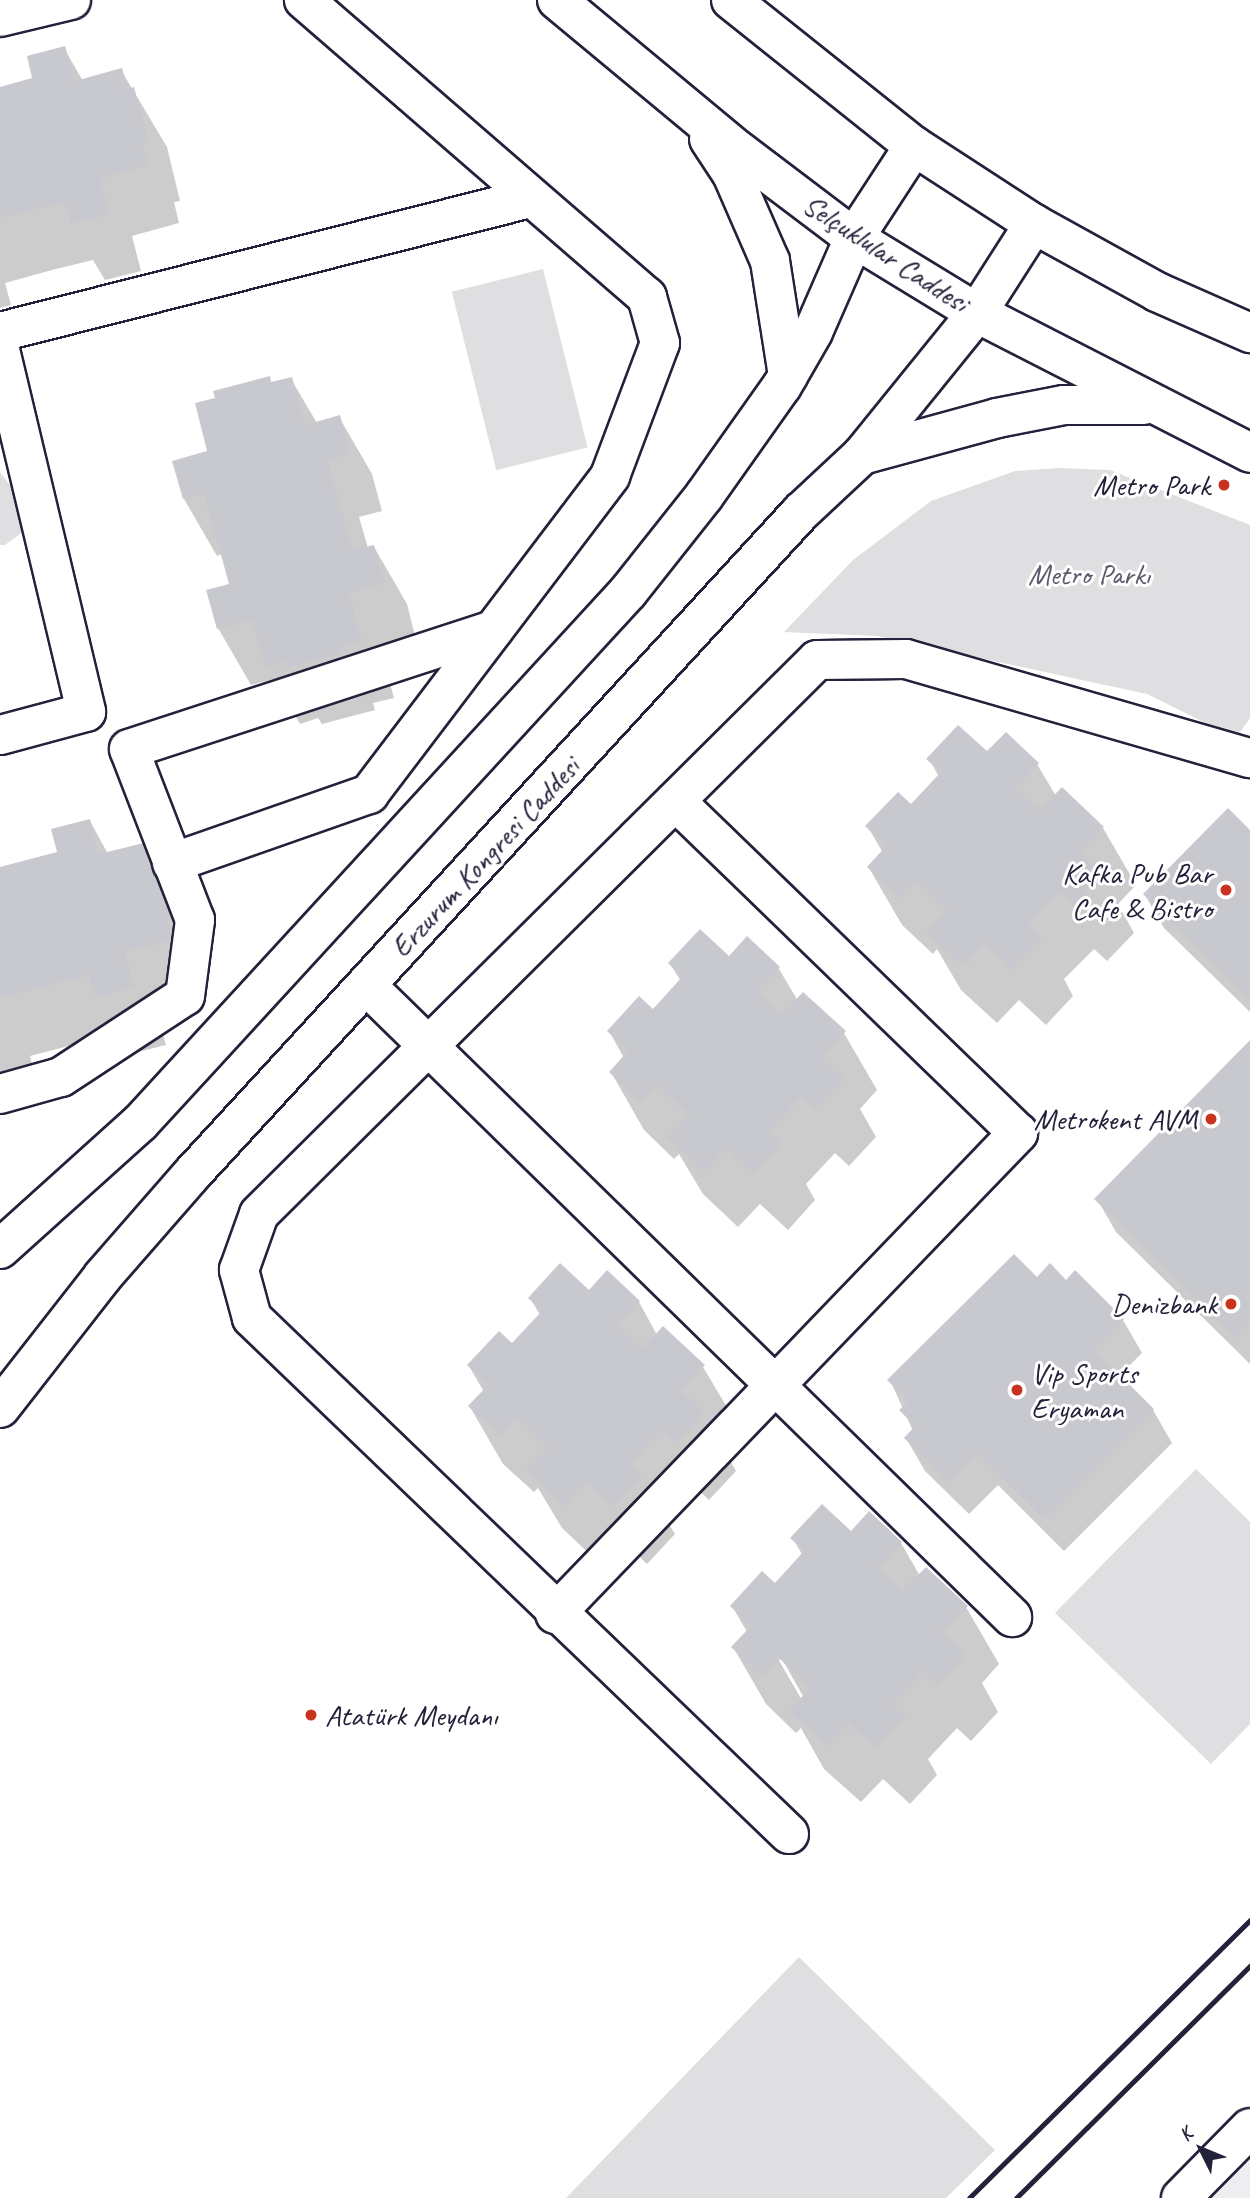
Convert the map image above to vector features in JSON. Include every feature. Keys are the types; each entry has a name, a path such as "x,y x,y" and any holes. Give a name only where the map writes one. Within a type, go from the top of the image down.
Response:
{"street":[{"path":"0,17 71,0"},
{"path":"172,863 369,794 610,476 660,343 647,297 304,0"},
{"name":"Selçuklular Caddesi","path":"557,0 694,113 854,238 977,313 1151,405 1250,453"},
{"path":"731,0 914,146 1034,224 1157,292 1250,333"},
{"path":"694,113 732,174 770,261 788,376"},
{"path":"0,1249 140,1123 628,592 704,496 788,376 813,332 854,238 914,146"},
{"path":"0,332 530,198"},
{"name":"Erzurum Kongresi Caddesi","path":"0,1408 103,1276 366,985 801,512 862,455 977,313 1034,224"},
{"path":"0,349 86,712 0,735"},
{"path":"862,455 997,418 1064,405 1151,405"},
{"path":"0,1094 61,1077 185,996 195,920 130,749 493,630"},
{"path":"789,1834 555,1614 252,1318 239,1270 259,1214 817,660 906,659 1250,758"},
{"path":"555,1614 772,1383 1018,1133 675,801"},
{"path":"366,985 1012,1617"},
{"path":"1181,2198 1250,2128"}],"shaded area":[{"path":"1250,2160 1250,2198 1212,2198"}],"green space":[{"path":"543,269 588,448 496,470 452,292"},
{"name":"Metro Parkı","path":"1059,468 1110,470 1250,525 1250,718 1236,738 1147,694 877,636 784,632 853,560 931,501 1015,471"},
{"path":"0,472 22,501 24,531 5,545 0,545"},
{"path":"1196,1469 1250,1522 1250,1724 1211,1764 1055,1613"},
{"path":"799,1957 995,2150 946,2198 566,2198"}],"building":[{"path":"65,46 75,81 122,68 128,89 134,87 149,143 142,145 148,165 100,178 109,213 71,224 65,202 0,218 0,87 32,78 27,56"},
{"path":"270,376 271,382 292,377 305,425 340,415 350,453 328,460 352,550 374,545 384,583 349,593 362,641 341,646 343,653 287,668 285,661 265,667 252,619 217,629 206,590 229,584 204,493 183,499 172,461 207,451 195,403 215,398 213,391"},
{"path":"958,725 987,751 1006,732 1039,763 1015,788 1040,810 1062,787 1104,827 1080,853 1102,874 1074,905 1060,892 1028,925 1042,937 1012,969 985,943 963,967 926,932 947,909 916,880 899,898 867,867 886,846 865,826 898,792 911,804 941,772 926,759"},
{"path":"1228,808 1250,830 1250,1000 1143,894"},
{"path":"90,819 99,854 148,842 174,917 167,919 173,939 125,952 134,987 95,997 89,975 0,998 0,867 57,852 51,829"},
{"path":"700,929 729,956 747,936 780,967 757,992 782,1015 803,992 846,1031 821,1058 844,1079 815,1110 801,1096 770,1130 783,1142 754,1173 726,1148 704,1171 667,1137 689,1114 657,1085 641,1103 609,1072 628,1051 607,1031 639,996 653,1009 682,977 668,963"},
{"name":"Metrokent AVM","path":"1250,1040 1250,1322 1235,1337 1094,1199"},
{"name":"Vip Sports Eryaman","path":"1014,1254 1037,1277 1050,1263 1066,1280 1075,1270 1124,1319 1094,1349 1154,1409 1045,1519 978,1453 949,1482 904,1438 915,1426 899,1410 909,1401 887,1380"},
{"path":"560,1263 589,1290 607,1270 640,1301 617,1326 642,1349 663,1326 705,1365 681,1391 704,1413 675,1443 661,1431 630,1464 643,1476 613,1507 586,1482 564,1506 526,1471 548,1447 517,1418 500,1436 468,1406 488,1385 467,1365 499,1331 512,1343 542,1311 528,1298"},
{"path":"822,1504 851,1531 869,1511 902,1542 879,1567 903,1590 926,1567 968,1606 943,1632 967,1654 938,1685 923,1671 892,1704 905,1716 876,1748 849,1723 827,1746 789,1711 810,1688 780,1659 762,1677 731,1647 751,1626 730,1606 762,1571 775,1583 804,1551 790,1538"}],"railway":[{"path":"969,2198 1250,1920"},
{"path":"1016,2198 1250,1966"}],"place":[{"name":"Metro Park","path":"1224,485"},
{"name":"Kafka Pub Bar Cafe & Bistro","path":"1226,890"},
{"name":"Metrokent AVM","path":"1211,1119"},
{"name":"Denizbank","path":"1231,1304"},
{"name":"Vip Sports Eryaman","path":"1017,1390"},
{"name":"Atatürk Meydanı","path":"311,1715"}]}
